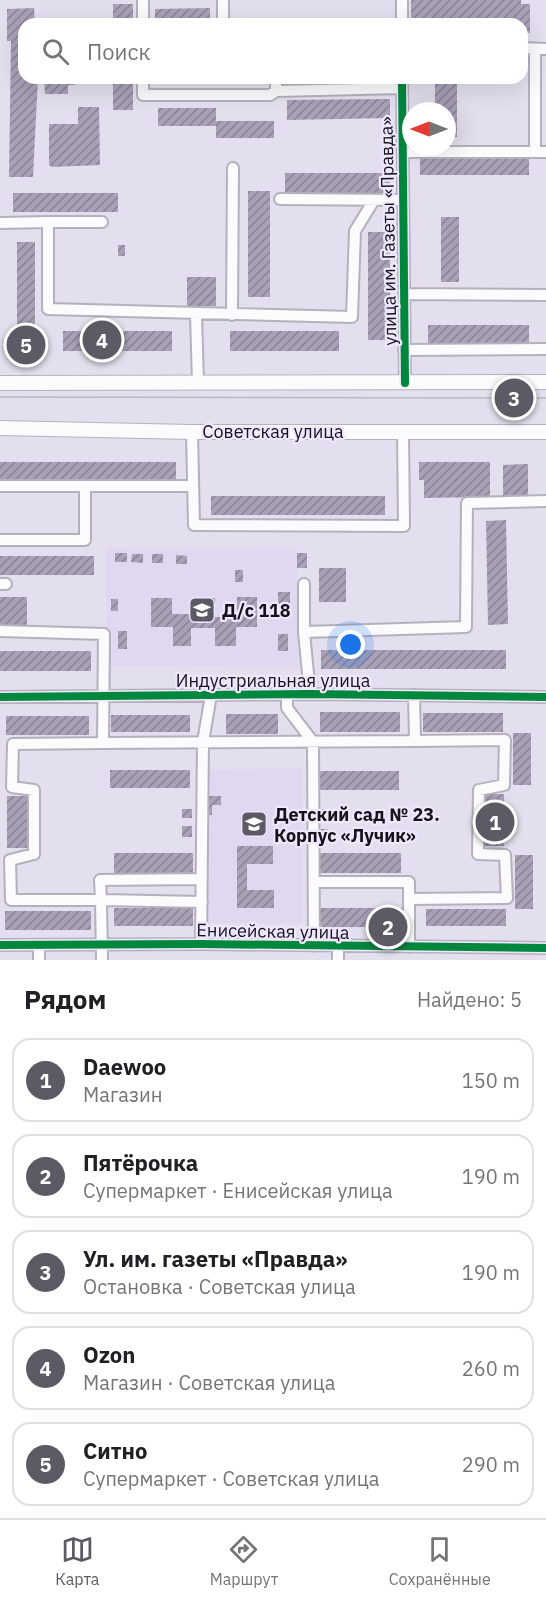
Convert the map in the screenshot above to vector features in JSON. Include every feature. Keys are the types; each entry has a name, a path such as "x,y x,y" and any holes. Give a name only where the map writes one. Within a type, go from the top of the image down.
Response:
{"main road":[{"path":"0,383 546,382"},
{"name":"Советская улица","path":"0,428 192,432 546,432"}],"street":[{"path":"143,0 143,18"},
{"path":"223,0 223,18"},
{"path":"402,0 402,18"},
{"path":"456,152 540,152 540,49"},
{"path":"143,84 143,94 270,95 276,91 386,84"},
{"path":"276,84 276,91"},
{"name":"улица им. Газеты «Правда»","path":"402,84 402,102"},
{"name":"улица им. Газеты «Правда»","path":"402,156 405,383"},
{"path":"232,315 233,168"},
{"path":"280,199 402,200"},
{"path":"48,222 48,309 196,315 352,317 355,231 374,200"},
{"path":"0,223 102,222"},
{"path":"404,294 546,295"},
{"path":"196,315 198,382"},
{"path":"404,350 546,349"},
{"path":"192,432 194,525 404,526 403,431"},
{"path":"0,486 193,486"},
{"path":"0,540 85,540 85,486"},
{"path":"304,632 466,627 467,503 546,501"},
{"path":"304,584 304,632 310,694"},
{"path":"0,631 104,634 103,743"},
{"path":"287,694 287,708 313,742 314,946"},
{"name":"Индустриальная улица","path":"0,697 287,694 546,697"},
{"path":"201,944 203,742 211,695"},
{"path":"414,695 415,741"},
{"path":"202,902 11,900 10,860 34,854 34,790 12,787 13,744 505,740 504,785 479,790 478,854 505,855 507,898 410,899"},
{"path":"102,960 100,880 202,879"},
{"path":"314,882 409,882 409,947"},
{"name":"Енисейская улица","path":"0,945 201,944 546,948"},
{"path":"39,945 39,960"},
{"path":"338,947 338,960"}],"shaded area":[{"name":"Д/с 118","path":"297,547 298,667 107,666 106,548"},
{"name":"Детский сад № 23. Корпус «Лучик»","path":"302,768 303,923 205,923 205,770"}],"building":[{"path":"411,0 521,0 521,4 530,4 530,33 528,33 528,18 411,18"},
{"path":"113,4 133,4 133,18 113,18"},
{"path":"34,8 35,18 18,18 18,84 38,84 33,177 9,177 11,41 7,41 7,9"},
{"path":"210,8 210,18 155,18 155,9"},
{"path":"44,84 75,84 68,85 68,94 45,94"},
{"path":"113,84 133,84 133,110 113,110"},
{"path":"435,84 457,84 457,137 456,102 435,102"},
{"path":"390,99 390,118 287,120 287,100"},
{"path":"78,107 99,107 100,165 52,167 49,165 49,124 78,124"},
{"path":"158,108 216,108 216,121 274,121 274,138 216,138 216,126 158,126"},
{"path":"420,158 529,158 529,175 420,175"},
{"path":"285,173 390,173 390,193 285,193"},
{"path":"248,191 270,191 270,297 248,297"},
{"path":"13,193 118,193 118,212 13,212"},
{"path":"441,217 459,217 459,282 441,282"},
{"path":"368,232 390,232 390,340 368,340"},
{"path":"17,242 35,242 35,352 17,352"},
{"path":"118,245 125,245 125,256 118,256"},
{"path":"187,277 216,277 216,306 187,306"},
{"path":"428,325 529,325 529,344 428,344"},
{"path":"63,331 172,331 172,351 63,351"},
{"path":"230,331 339,331 339,351 230,351"},
{"path":"0,462 176,462 176,479 0,479"},
{"path":"419,462 490,462 490,497 424,498 424,480 419,480"},
{"path":"528,464 528,497 503,497 503,465"},
{"path":"211,496 385,496 385,515 211,515"},
{"path":"506,520 508,624 488,625 486,521"},
{"path":"115,553 127,553 127,562 115,562"},
{"path":"297,553 307,553 307,568 297,568"},
{"path":"132,554 143,554 143,563 131,562"},
{"path":"152,554 163,554 163,563 152,563"},
{"path":"176,555 187,556 187,564 176,564"},
{"path":"0,556 94,556 94,575 0,575"},
{"path":"319,568 346,568 346,602 319,602"},
{"path":"235,570 243,570 243,582 235,582"},
{"path":"278,592 290,592 290,606 278,606"},
{"path":"0,597 27,597 27,625 0,625"},
{"path":"237,597 257,597 257,627 236,627 236,646 215,646 215,628 191,628 191,646 173,646 173,627 151,627 151,598 172,598 172,614 195,614 195,598 215,598 215,617 237,617"},
{"path":"111,599 118,599 118,611 111,611"},
{"path":"118,631 127,631 127,649 118,649"},
{"path":"278,634 288,634 288,651 278,651"},
{"path":"321,650 506,650 506,669 321,669"},
{"path":"0,651 91,651 91,671 0,671"},
{"path":"320,712 400,712 400,732 320,732"},
{"path":"423,713 503,713 503,732 423,732"},
{"path":"226,714 278,714 278,734 226,734"},
{"path":"111,715 190,715 190,732 111,732"},
{"path":"6,716 89,716 89,735 6,735"},
{"path":"513,733 531,733 531,785 513,785"},
{"path":"110,770 190,770 190,788 110,788"},
{"path":"320,771 399,771 399,790 320,790"},
{"path":"485,794 504,794 504,846 485,846"},
{"path":"7,796 28,796 28,848 7,848"},
{"path":"206,796 221,796 221,805 212,805 212,815 206,815"},
{"path":"182,809 192,809 192,818 182,818"},
{"path":"317,809 328,809 328,822 317,822"},
{"path":"182,826 192,826 192,837 182,837"},
{"path":"317,829 328,829 328,836 317,836"},
{"path":"237,846 273,846 273,864 247,864 247,890 274,890 274,908 237,908"},
{"path":"114,853 193,853 193,873 114,873"},
{"path":"318,853 401,853 401,873 318,873"},
{"path":"515,855 533,855 533,909 515,909"},
{"path":"114,908 193,908 193,926 114,926"},
{"path":"320,908 403,908 403,927 320,927"},
{"path":"426,909 506,909 506,926 426,926"},
{"path":"5,911 91,911 91,930 5,930"}],"tram line":[{"path":"0,397 546,398"}],"cycle path":[{"path":"402,84 405,383"},
{"path":"0,697 310,694 546,697"},
{"path":"0,945 201,944 546,948"}],"place":[{"name":"Ozon","path":"102,340"},
{"name":"Ситно","path":"26,345"},
{"name":"Ул. им. газеты «Правда»","path":"514,398"},
{"name":"Д/с 118","path":"202,610"},
{"name":"Daewoo","path":"495,822"},
{"name":"Детский сад № 23. Корпус «Лучик»","path":"254,824"},
{"name":"Пятёрочка","path":"388,927"}]}
